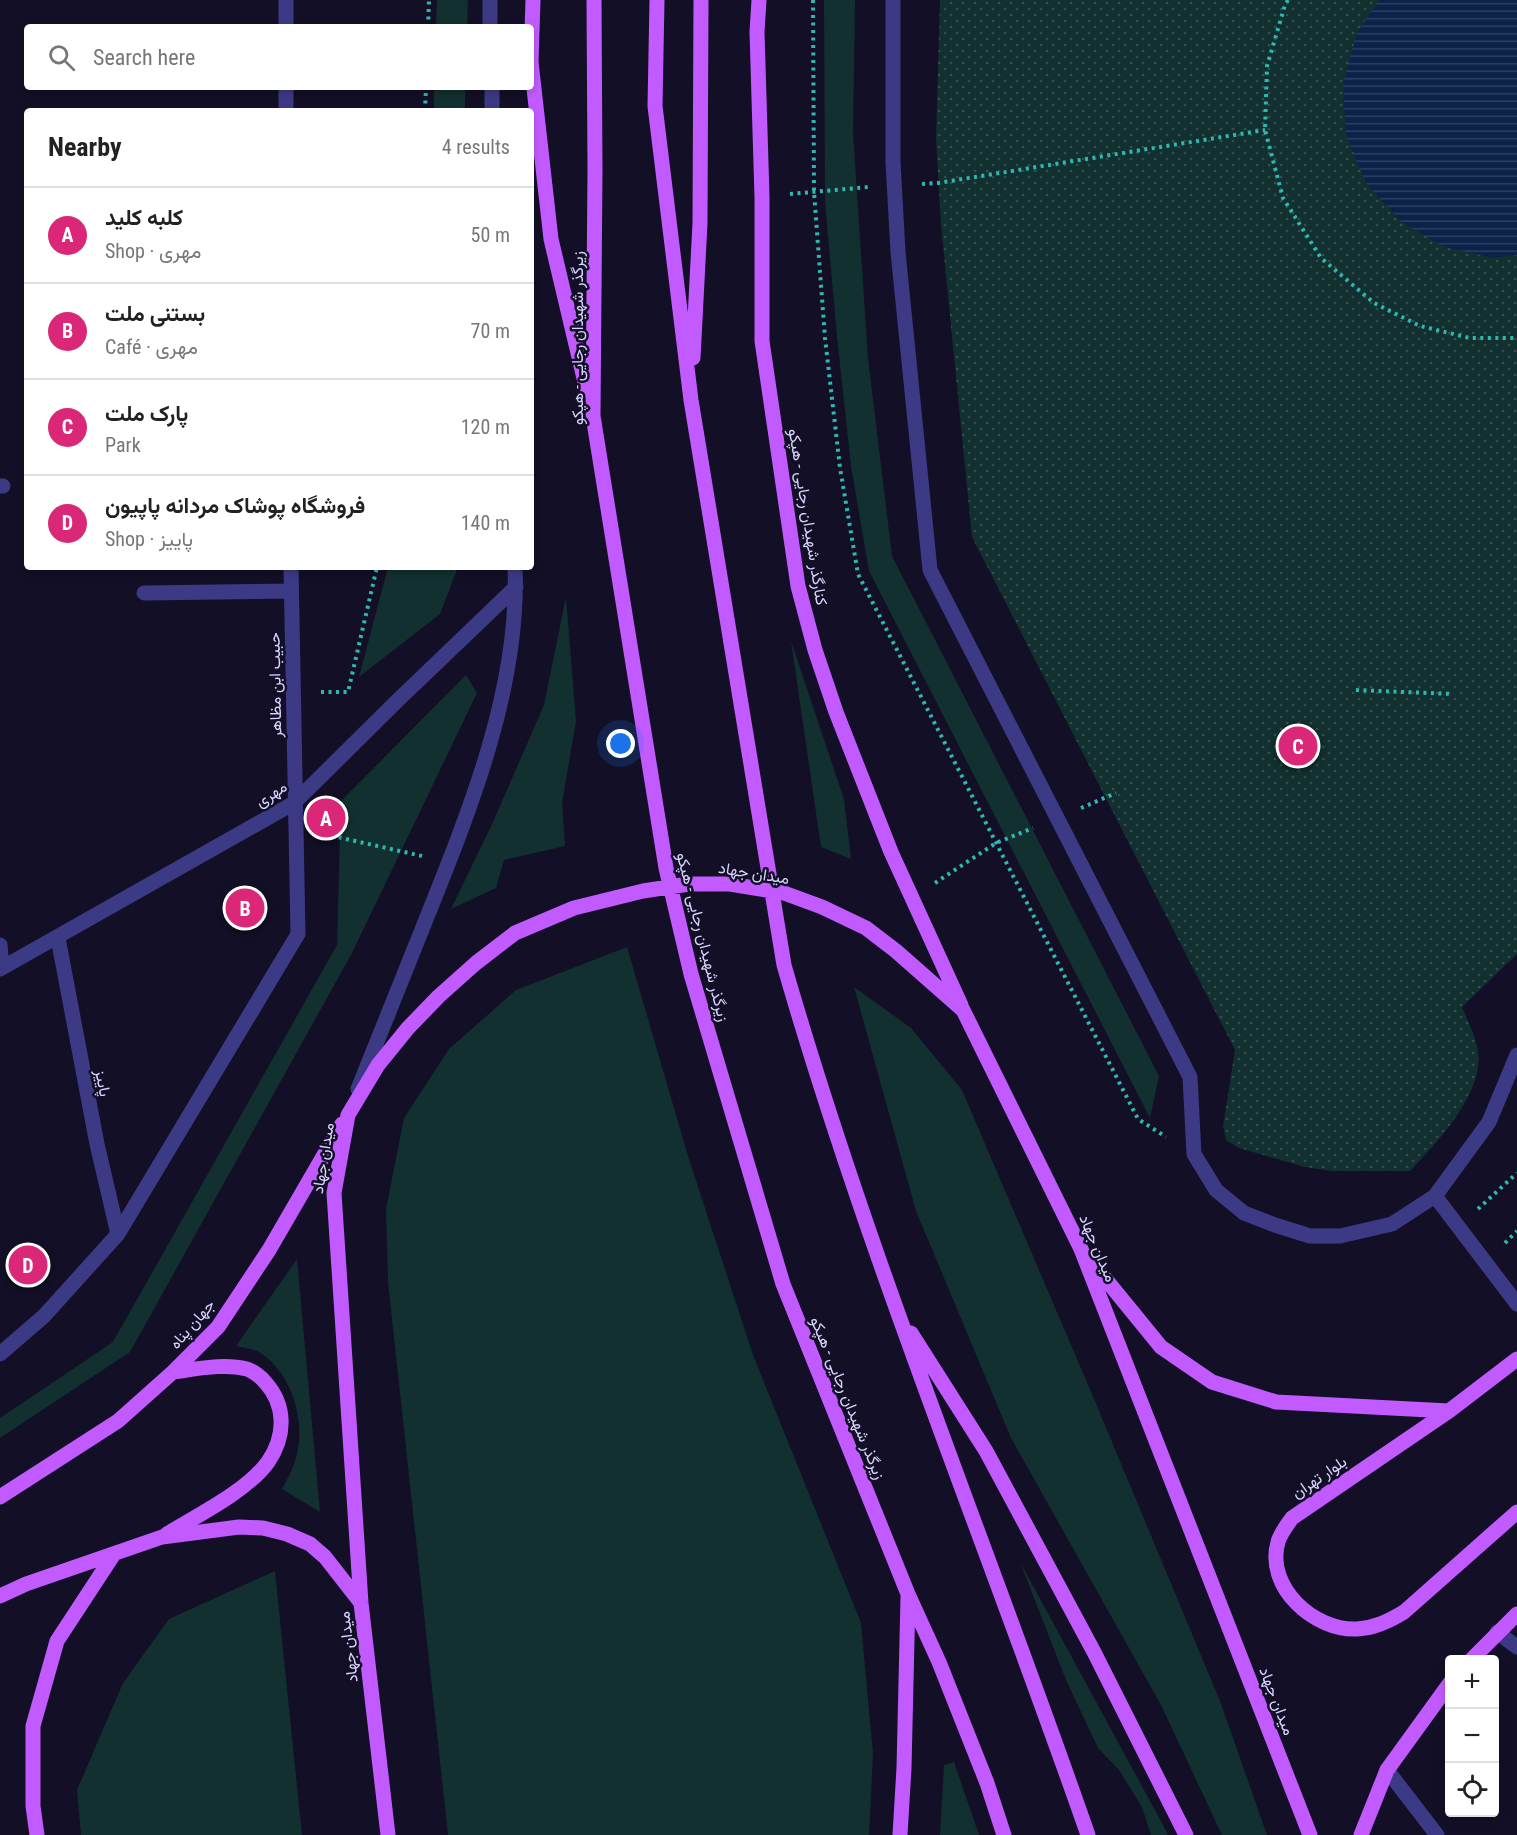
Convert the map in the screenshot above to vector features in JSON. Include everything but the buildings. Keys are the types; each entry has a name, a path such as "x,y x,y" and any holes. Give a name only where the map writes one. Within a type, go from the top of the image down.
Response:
{"main road":[{"path":"532,24 533,0"},
{"name":"زیرگذر شهیدان رجایی - هپکو","path":"594,0 593,416 666,868 691,974 783,1284 908,1594 939,1662 979,1761 1004,1835"},
{"path":"657,0 655,106 691,400 784,965 803,1031 894,1306 1088,1835"},
{"path":"691,400 700,223 701,0"},
{"name":"کنارگذر شهیدان رجایی - هپکو","path":"759,0 757,32 762,197 762,341 798,586 815,650 836,712 911,897 963,1010"},
{"path":"534,89 551,239 593,416"},
{"name":"میدان جهاد","path":"388,1835 361,1603 334,1193 348,1115 378,1065 408,1028 476,963 515,933 574,908 643,891 689,884 730,884 784,893 822,907 866,928 896,951 963,1010 1081,1248 1310,1835"},
{"name":"جهان پناه","path":"0,1497 118,1421 173,1372 218,1327 269,1250 348,1115"},
{"path":"1081,1248 1161,1347 1212,1382 1276,1402 1449,1412"},
{"path":"894,1306 986,1451 1094,1652 1186,1835"},
{"name":"بلوار تهران","path":"1517,1359 1449,1412 1292,1518 1278,1542 1276,1568 1288,1593 1305,1611 1328,1624 1356,1629 1383,1624 1404,1612 1517,1512"},
{"path":"162,1537 248,1483 267,1462 278,1444 282,1422 280,1403 271,1388 262,1378 248,1369 214,1367 173,1372"},
{"path":"0,1596 26,1584 162,1537 239,1527 264,1528 287,1534 310,1544 325,1557 361,1603"},
{"path":"37,1835 33,1806 33,1726 57,1641 114,1554"},
{"path":"900,1835 908,1594"},
{"path":"1476,1655 1517,1614"},
{"path":"1361,1835 1387,1770 1445,1689"}],"street":[{"path":"286,0 286,24"},
{"path":"490,0 490,24"},
{"path":"893,0 894,185 898,252 930,570 1190,1077 1194,1154 1216,1190 1244,1213 1275,1225 1310,1236 1340,1236 1392,1224 1435,1196 1489,1122 1517,1055"},
{"path":"286,90 286,108"},
{"path":"492,90 492,108"},
{"name":"حبیب ابن مظاهر","path":"0,1354 44,1316 118,1234 298,934 291,570"},
{"path":"348,1115 449,862 478,779 505,687 514,635 515,570"},
{"name":"مهری","path":"1,969 294,803 516,587"},
{"path":"144,593 291,591"},
{"name":"پاییز","path":"58,938 96,1144 118,1234"},
{"path":"0,945 1,969"},
{"path":"1435,1196 1517,1304"},
{"path":"1497,1632 1517,1647"},
{"path":"1387,1770 1437,1835"}],"path":[{"path":"428,24 429,0"},
{"path":"1288,0 1267,66 1265,130 1283,198 1321,258 1374,303 1420,326 1470,338 1517,338"},
{"path":"425,108 426,90"},
{"path":"762,197 938,183 1265,130"},
{"path":"348,692 376,570"},
{"path":"1356,690 1452,694"},
{"path":"911,897 996,843 1116,793"},
{"path":"295,828 449,862"},
{"path":"1458,1227 1517,1173"}],"green space":[{"path":"437,0 468,0 467,24 436,24"},
{"path":"824,0 855,0 853,133 868,358 892,556 1159,1076 1150,1118 869,571 851,466 825,202"},
{"path":"940,0 1517,0 1517,954 1462,1007 1478,1051 1478,1067 1474,1084 1445,1132 1410,1171 1332,1171 1305,1167 1239,1148 1226,1140 1223,1126 1235,1050 972,537 941,225 936,139"},
{"path":"434,90 465,90 465,108 434,108"},
{"path":"387,570 457,570 440,614 359,677"},
{"path":"566,597 576,721 562,803 565,846 504,860 496,888 451,909 493,822 544,705"},
{"path":"791,641 844,799 851,859 821,847"},
{"path":"466,675 477,693 352,953 130,1352 0,1438 0,1418 113,1342 337,945 341,801"},
{"path":"627,947 688,1156 753,1355 861,1623 873,1754 869,1835 448,1835 388,1282 386,1209 404,1118 449,1049 516,990"},
{"path":"854,987 911,1028 962,1090 1220,1701 1267,1835 1222,1835 1161,1705 1011,1438 916,1211"},
{"path":"297,1259 320,1512 282,1489 298,1450 298,1419 290,1389 282,1375 262,1354 236,1346"},
{"path":"1020,1562 1168,1835 1151,1835 1142,1807 1119,1770 1098,1748 1066,1680"},
{"path":"275,1571 302,1835 81,1835 77,1790 123,1683 169,1619"},
{"path":"954,1762 979,1835 940,1835 944,1765"}],"water":[{"path":"1379,0 1517,0 1517,255 1494,258 1444,247 1400,221 1366,183 1346,135 1343,84 1357,33"}],"place":[{"name":"پارک ملت","path":"1298,746"},
{"name":"کلبه کلید","path":"326,818"},
{"name":"بستنی ملت","path":"245,908"},
{"name":"فروشگاه پوشاک مردانه پاپیون","path":"28,1265"}]}
